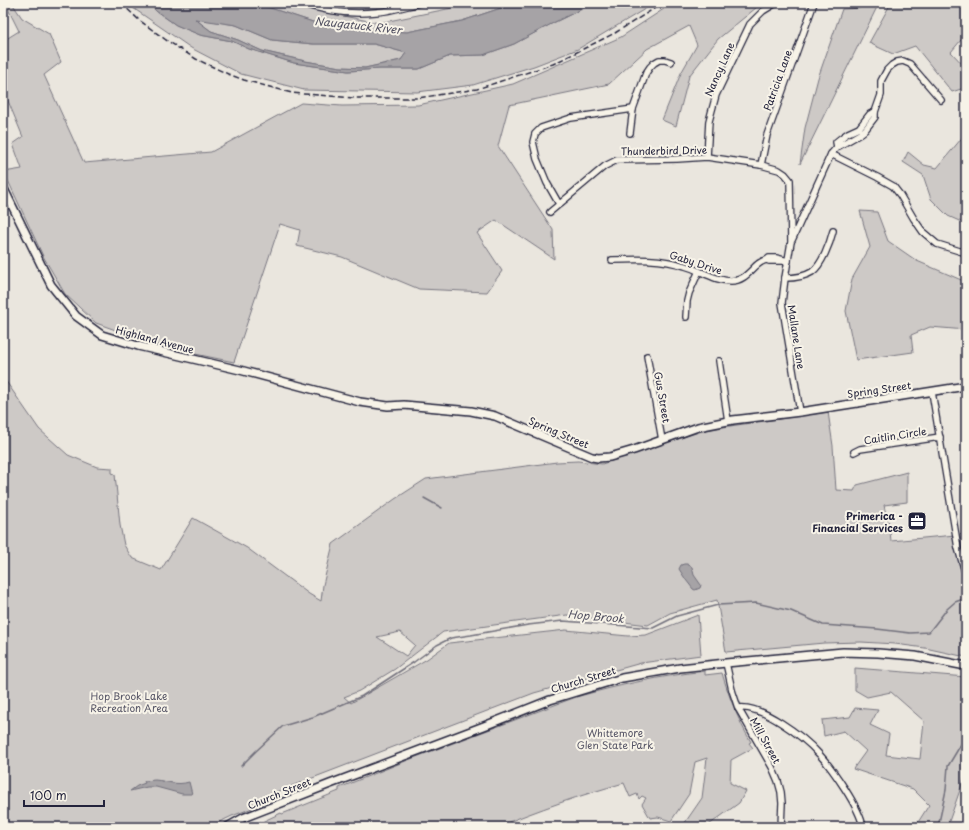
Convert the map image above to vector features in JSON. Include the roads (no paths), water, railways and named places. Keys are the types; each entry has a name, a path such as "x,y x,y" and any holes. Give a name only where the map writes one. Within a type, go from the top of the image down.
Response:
{"main road":[{"name":"Highland Avenue","path":"3,187 51,285 76,316 102,335 138,346 240,370"},
{"name":"Spring Street","path":"240,370 360,402 388,406 404,405 471,411 494,416 592,457 598,458 610,457 634,450 698,427 728,421 800,412 966,386"},
{"name":"Church Street","path":"227,827 243,818 550,700 622,678 680,668 826,653 853,652 915,656 966,666"}],"street":[{"path":"300,3 326,10 360,13 378,12 419,3"},
{"name":"Nancy Lane","path":"707,157 709,120 716,95 750,24 764,11 776,3"},
{"name":"Patricia Lane","path":"761,165 767,135 814,3"},
{"path":"630,133 633,109 646,73 654,63 659,60 671,62"},
{"name":"Mallane Lane","path":"791,242 831,154 837,147 865,130 875,117 875,112 881,95 882,81 892,65 903,61 910,64 941,100"},
{"path":"559,204 537,159 533,142 535,134 541,128 571,118 633,109"},
{"path":"831,154 893,186 923,232 937,244 966,252"},
{"name":"Thunderbird Drive","path":"550,212 605,166 617,160 677,160 707,157 761,165"},
{"name":"Mallane Lane","path":"761,165 779,170 790,180 791,242 782,303 800,412"},
{"path":"785,278 799,277 812,272 825,254 833,231"},
{"name":"Gaby Drive","path":"612,260 660,260 686,266 721,280 733,281 744,277 761,262 769,258 788,261"},
{"path":"686,317 688,297 699,271"},
{"name":"Gus Street","path":"647,356 662,440"},
{"path":"718,362 728,421"},
{"path":"932,392 958,548 966,575"},
{"name":"Caitlin Circle","path":"854,452 860,449 940,437"},
{"name":"Mill Street","path":"726,663 738,708 772,767 778,781 782,798 781,827"},
{"path":"738,708 749,708 760,711 771,717 789,728 818,753 853,803 861,819 863,827"}],"waterway":[{"path":"424,498 442,508"},
{"name":"Hop Brook","path":"241,766 283,726 313,717 362,696 437,645 451,638 528,625 563,621 653,628 677,616 718,605 756,603 791,611 823,625 910,633 929,632 947,609 955,602 966,598"},
{"path":"938,827 946,790 948,766 966,736"}],"railway":[{"path":"121,3 139,20 166,40 196,59 228,74 292,93 354,98 418,98 477,89 553,64 615,33 663,3"}],"place":[{"name":"Primerica - Financial Services","path":"917,521"}],"water label":[{"name":"Naugatuck River","path":"358,25"}],"park label":[{"name":"Hop Brook Lake Recreation Area","path":"129,700"},
{"name":"Whittemore Glen State Park","path":"615,738"}]}
